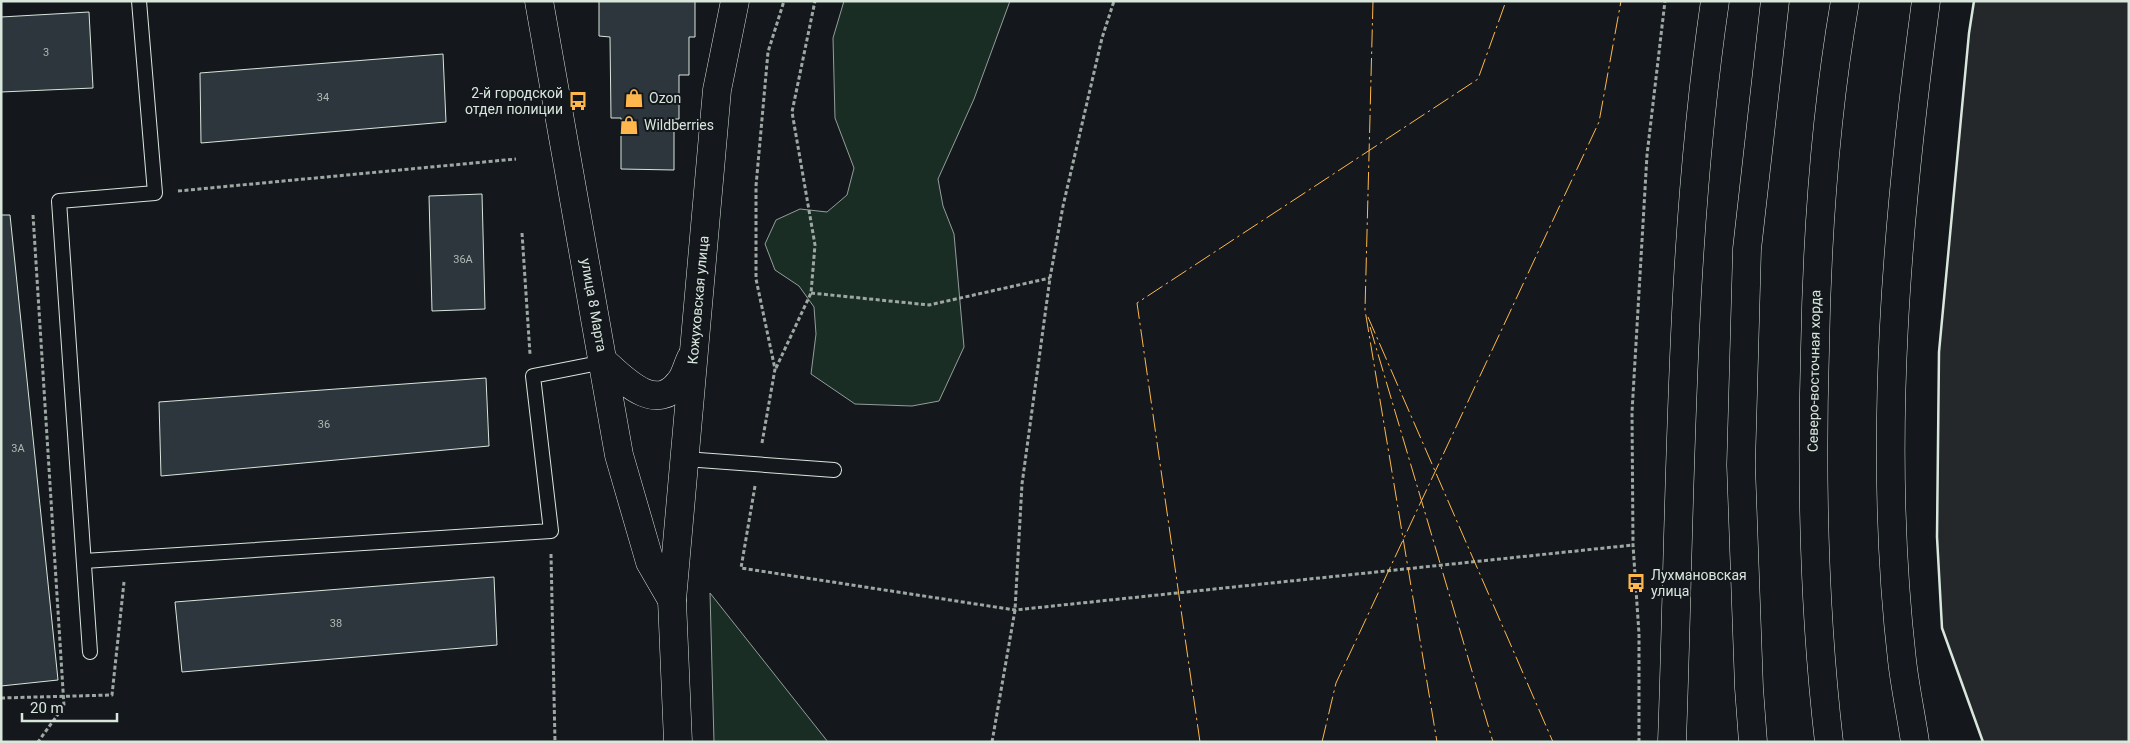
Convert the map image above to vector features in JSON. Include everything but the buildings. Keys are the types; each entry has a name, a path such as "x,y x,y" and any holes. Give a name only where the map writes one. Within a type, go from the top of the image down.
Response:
{"main road":[{"name":"улица 8 Марта","path":"539,1 619,455 632,506 650,562 672,600"},
{"name":"Кожуховская улица","path":"678,742 672,600 717,90 735,1"},
{"path":"1672,742 1686,289 1704,74 1714,1"},
{"path":"1753,742 1749,688 1741,465 1747,249 1775,1"},
{"name":"Северо-восточная хорда","path":"1829,742 1821,674 1812,469 1817,242 1837,44 1845,1"},
{"path":"1915,742 1902,661 1894,569 1893,370 1901,216 1926,1"},
{"path":"604,362 632,387 651,396 668,393 680,383 694,351"}],"lane":[{"path":"90,652 59,201 155,193 140,1"},
{"path":"84,561 551,531 533,376 604,362"},
{"path":"685,459 834,470"}],"path":[{"path":"775,369 756,280 756,186 768,52 784,1"},
{"path":"815,1 792,112 816,244 811,293 775,369 741,568 1015,610 1633,545"},
{"path":"992,742 1015,610 1022,484 1050,278 1070,178 1102,38 1114,1"},
{"path":"1639,742 1639,634 1633,545 1632,412 1647,155 1665,1"},
{"path":"155,193 516,159"},
{"path":"33,215 64,706 38,742"},
{"path":"522,232 533,376"},
{"path":"811,293 929,305 1050,278"},
{"path":"551,531 556,742"},
{"path":"1,698 63,695"}],"green space":[{"path":"844,1 1010,1 974,99 938,179 943,206 954,234 964,347 939,401 912,406 855,404 811,374 816,334 814,307 799,286 775,270 765,244 776,220 800,209 827,212 847,195 854,168 835,118 833,38"},
{"path":"710,593 828,742 714,742"}],"shaded area":[{"path":"1974,1 2129,1 2129,742 1983,742 1942,628 1937,537 1939,352 1969,33"}],"wall":[{"path":"1974,1 1969,33 1939,352 1937,537 1942,628 1983,742"}],"power":[{"path":"1373,1 1365,310 1437,742"},
{"path":"1200,742 1137,303 1478,79 1506,1"},
{"path":"1322,742 1336,683 1599,122 1621,1"},
{"path":"1368,317 1553,742"},
{"path":"1370,327 1493,742"}],"place":[{"name":"Ozon","path":"634,98"},
{"name":"2-й городской отдел полиции","path":"578,101"},
{"name":"Wildberries","path":"629,125"},
{"name":"Лухмановская улица","path":"1636,583"}]}
